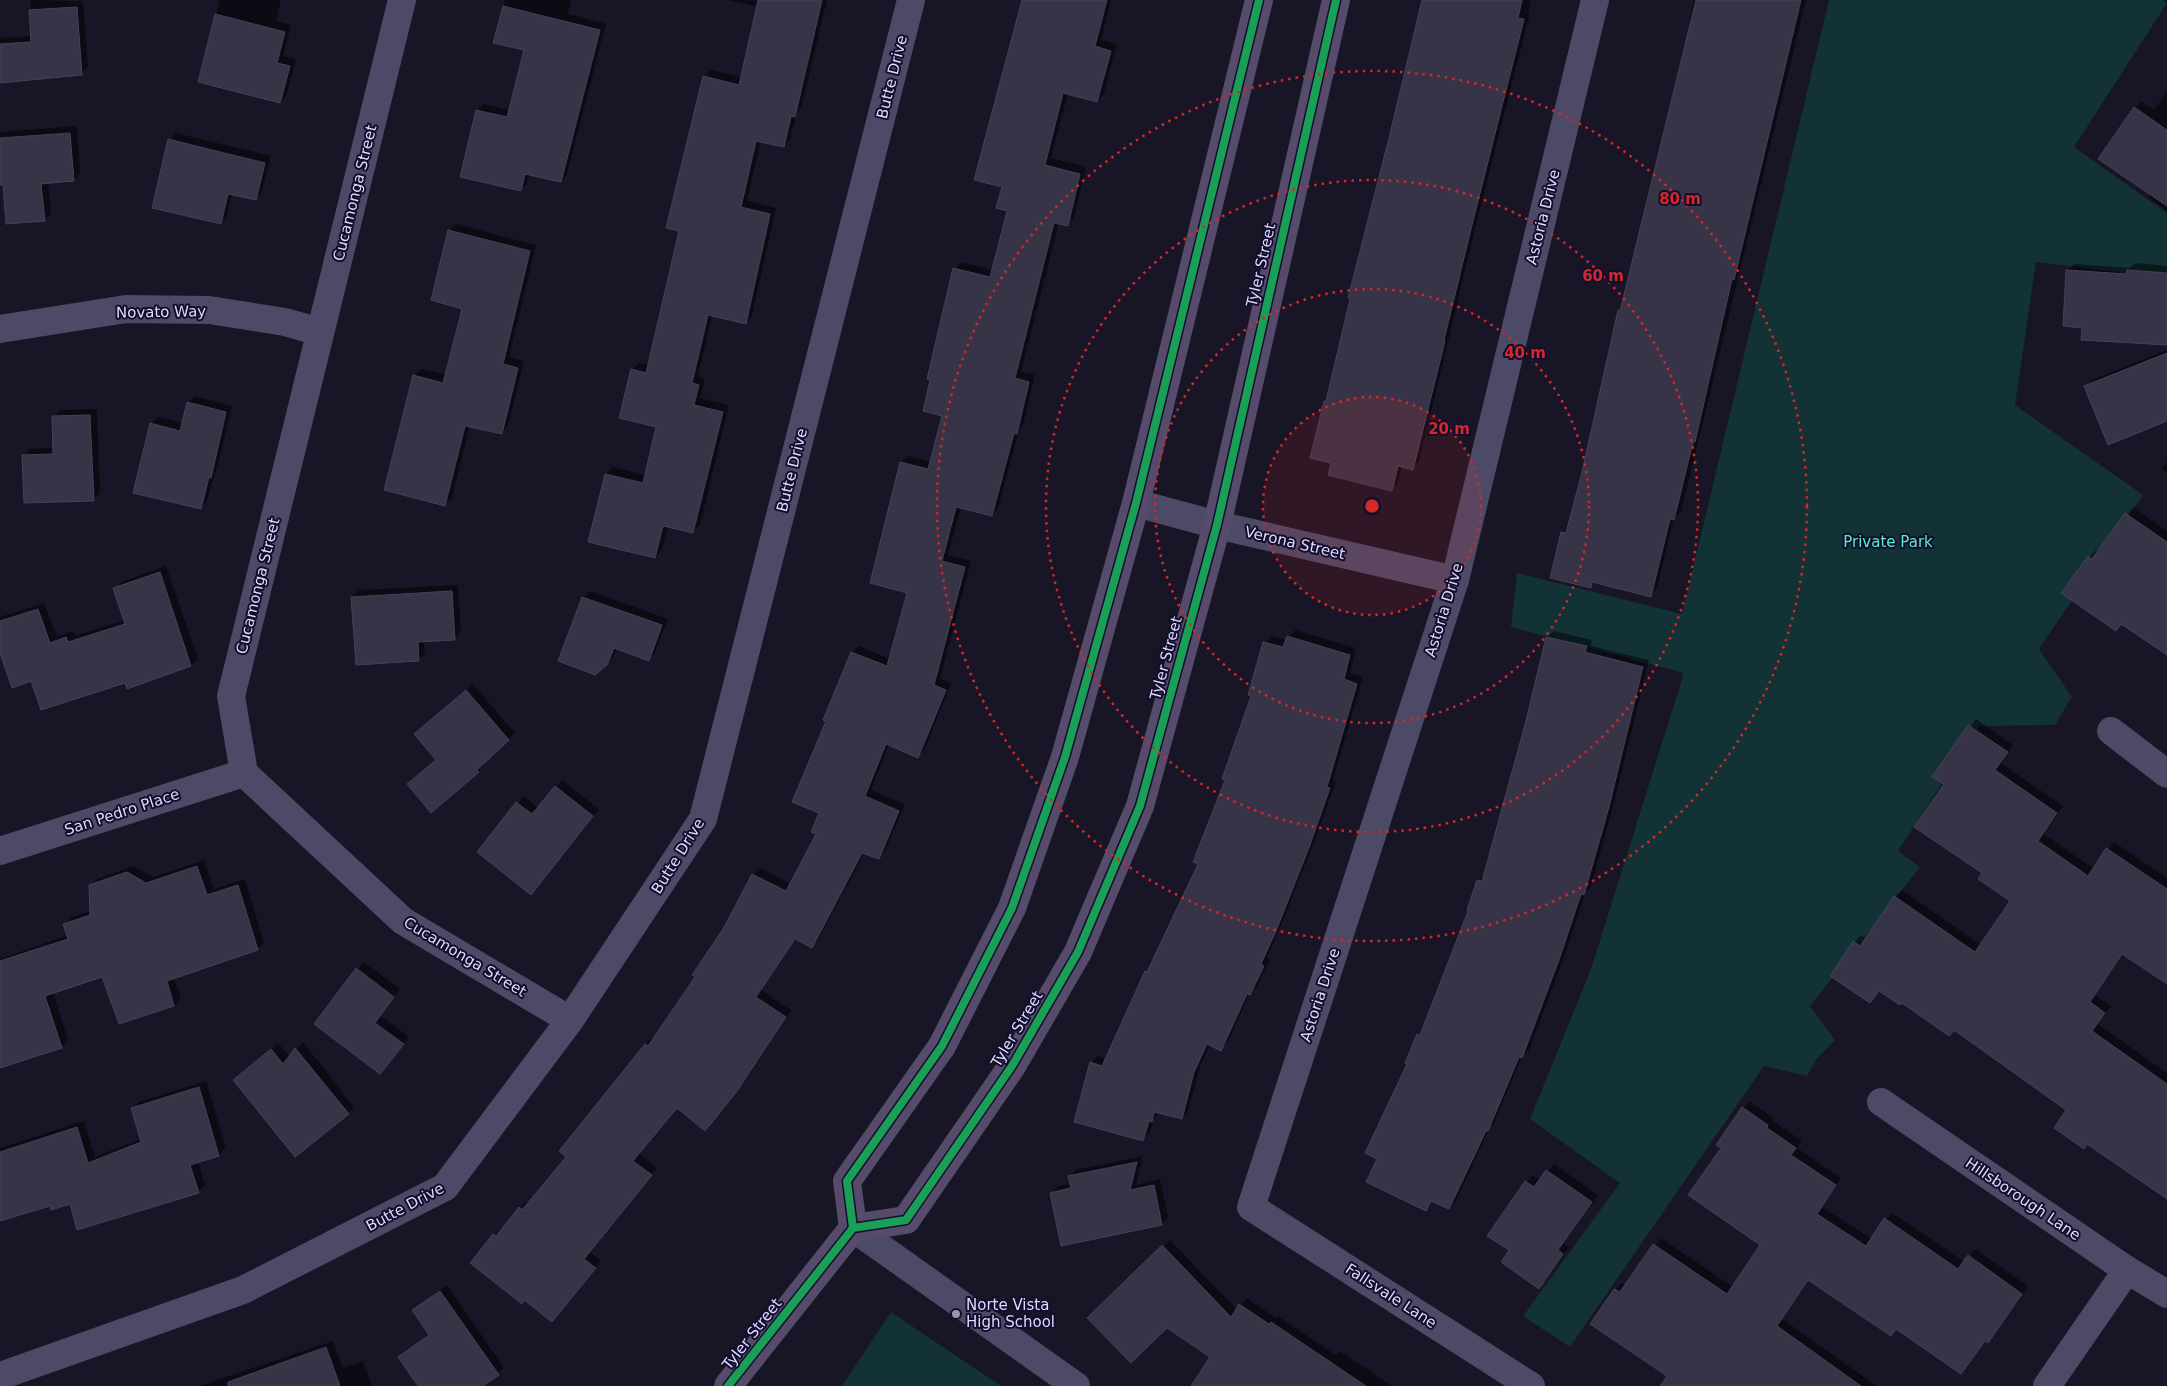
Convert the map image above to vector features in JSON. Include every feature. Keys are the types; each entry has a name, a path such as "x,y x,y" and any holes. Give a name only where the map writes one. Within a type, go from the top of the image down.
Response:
{"main road":[{"path":"853,1228 846,1181 942,1046 1012,908 1065,757 1136,503 1259,0"},
{"name":"Tyler Street","path":"728,1386 853,1228 906,1220 1012,1066 1078,952 1140,806 1216,525 1336,0"}],"street":[{"name":"Cucamonga Street","path":"402,0 231,696 244,773 404,921 570,1020"},
{"name":"Butte Drive","path":"0,1376 243,1290 445,1187 570,1020 703,819 912,0"},
{"name":"Astoria Drive","path":"1251,1207 1455,580 1595,0"},
{"name":"Novato Way","path":"0,329 126,309 209,310 285,322 320,332"},
{"name":"Verona Street","path":"1136,503 1216,525 1455,580"},
{"path":"2111,730 2167,774"},
{"name":"San Pedro Place","path":"0,851 244,773"},
{"name":"Hillsborough Lane","path":"1881,1102 2128,1270 2167,1294"},
{"name":"Fallsvale Lane","path":"1251,1207 1531,1386"},
{"path":"853,1228 1076,1386"},
{"path":"2047,1386 2128,1270"}],"green space":[{"name":"Private Park","path":"1829,0 2162,0 2167,3 2074,147 2167,213 2167,278 2036,262 2015,405 2143,495 2039,649 2072,697 2055,725 1979,726 1898,851 1920,867 1810,1006 1835,1040 1816,1060 1807,1076 1764,1066 1570,1347 1523,1316 1620,1183 1530,1119 1591,969 1684,673 1511,627 1517,573 1682,614"},
{"path":"891,1312 1001,1386 842,1386"}],"building":[{"path":"758,0 822,0 795,117 791,116 784,147 756,141 741,207 770,214 746,324 708,315 692,383 699,385 694,405 723,412 693,533 663,526 655,558 588,542 605,474 643,483 656,427 619,418 631,369 646,373 679,231 666,228 703,76 739,85"},
{"path":"1022,0 1107,0 1095,46 1111,51 1097,102 1063,93 1045,165 1080,174 1068,226 1054,223 1015,378 1029,382 1017,434 1014,433 992,516 956,507 942,561 965,567 934,685 946,690 918,758 886,744 865,796 899,811 879,859 862,853 812,948 795,939 756,997 786,1017 738,1090 705,1131 677,1108 633,1161 652,1175 584,1259 596,1268 552,1322 524,1300 522,1304 470,1263 493,1234 496,1236 519,1207 522,1210 566,1157 559,1151 645,1044 648,1046 695,977 692,975 723,929 752,874 786,891 816,834 811,832 819,813 792,802 826,721 823,720 851,652 887,666 907,593 870,583 900,462 928,469 942,416 923,411 930,380 927,379 953,268 990,277 1007,211 996,208 1002,187 974,180"},
{"path":"1422,0 1522,0 1518,18 1524,19 1413,470 1398,466 1392,491 1328,475 1331,463 1310,458 1324,401 1326,401 1350,299 1348,298"},
{"path":"1696,0 1801,0 1734,280 1732,279 1695,442 1693,442 1674,520 1670,519 1651,597 1592,582 1591,588 1550,578 1561,532 1566,533 1582,472 1618,310 1620,311"},
{"path":"503,6 600,30 561,182 525,174 521,191 460,177 476,110 507,117 524,50 493,43"},
{"path":"77,7 82,75 0,83 0,44 31,42 29,10"},
{"path":"215,14 285,32 277,63 290,66 280,103 198,82"},
{"path":"2134,107 2167,130 2167,206 2098,159"},
{"path":"70,133 74,181 41,184 45,221 6,224 3,185 0,185 0,138"},
{"path":"168,139 265,163 256,200 228,194 221,224 152,208"},
{"path":"448,230 530,251 503,364 518,368 502,434 465,426 445,506 384,490 413,375 443,383 462,309 431,300"},
{"path":"2066,270 2126,274 2127,270 2167,273 2167,345 2081,340 2082,328 2063,326"},
{"path":"2167,353 2167,421 2108,445 2084,386"},
{"path":"187,402 226,412 211,478 209,477 201,509 133,493 150,423 180,431"},
{"path":"90,415 94,501 24,503 22,455 53,454 52,416"},
{"path":"2125,513 2167,542 2167,655 2121,624 2116,631 2061,593 2088,556 2092,559"},
{"path":"160,572 191,666 127,689 125,683 41,710 31,681 12,688 0,653 0,621 38,609 50,643 66,637 68,642 125,624 113,588"},
{"path":"452,591 455,640 418,642 419,661 356,665 351,597"},
{"path":"582,597 662,625 649,661 614,648 607,665 595,675 558,661"},
{"path":"1287,636 1350,655 1344,679 1357,684 1327,787 1330,788 1310,845 1261,964 1264,966 1250,995 1247,994 1221,1051 1207,1044 1194,1072 1182,1119 1154,1112 1152,1122 1149,1121 1143,1141 1074,1122 1090,1062 1102,1066 1145,971 1147,972 1198,864 1193,862 1225,780 1222,779 1251,696 1248,695 1263,642 1283,647"},
{"path":"1546,637 1587,646 1585,652 1643,667 1609,807 1584,895 1581,894 1559,960 1522,1058 1519,1057 1488,1131 1486,1131 1449,1209 1431,1201 1426,1211 1366,1182 1377,1159 1365,1153 1407,1064 1405,1063 1417,1034 1420,1035 1468,911 1477,880 1482,881 1526,721"},
{"path":"466,690 509,740 477,770 479,772 431,813 407,784 436,760 414,734"},
{"path":"1968,725 2008,752 1995,770 2057,813 2038,841 2088,876 2106,848 2167,889 2167,984 2122,954 2090,1002 2105,1013 2092,1031 2167,1084 2167,1199 2087,1144 2084,1149 2054,1128 2066,1110 1954,1030 1949,1036 1902,1003 1900,1005 1879,991 1870,1003 1830,976 1853,941 1860,946 1894,896 1975,952 2010,901 1978,879 1982,873 1914,827 1944,784 1932,777"},
{"path":"555,786 593,816 531,895 477,852 516,802 532,814"},
{"path":"197,866 207,895 238,885 258,950 167,981 174,1006 119,1024 102,977 45,996 62,1048 0,1068 0,961 68,939 63,924 90,915 89,885 127,872 146,883"},
{"path":"356,968 394,997 375,1023 404,1044 380,1074 314,1024"},
{"path":"295,1048 349,1114 295,1157 233,1080 271,1049 283,1064"},
{"path":"199,1087 219,1156 190,1165 199,1193 77,1230 70,1204 51,1210 50,1206 0,1221 0,1152 77,1127 88,1163 141,1142 131,1108"},
{"path":"1742,1107 1768,1125 1767,1128 1796,1148 1791,1155 1836,1185 1817,1214 1866,1246 1884,1218 1958,1269 1968,1255 2022,1294 1988,1343 1985,1341 1961,1374 1896,1329 1891,1336 1808,1280 1777,1326 1861,1386 1660,1386 1667,1376 1590,1324 1614,1289 1620,1292 1653,1244 1727,1294 1760,1245 1688,1195 1721,1148 1716,1145"},
{"path":"1137,1162 1130,1190 1154,1185 1162,1225 1061,1246 1050,1193 1071,1188 1068,1176"},
{"path":"1546,1170 1592,1202 1558,1250 1563,1254 1539,1289 1501,1262 1509,1250 1487,1236 1525,1181 1534,1187"},
{"path":"1162,1245 1231,1317 1239,1304 1269,1324 1271,1322 1366,1386 1191,1386 1210,1357 1167,1328 1131,1363 1087,1318"},
{"path":"440,1291 499,1375 483,1386 418,1386 398,1357 429,1335 412,1310"},
{"path":"326,1347 340,1386 228,1386 228,1382"}],"cycle path":[{"path":"853,1228 847,1181 942,1046 1012,908 1065,757 1136,503 1259,0"},
{"path":"728,1386 853,1228 906,1220 1012,1066 1078,952 1140,806 1217,525 1336,0"}],"place":[{"name":"Norte Vista High School","path":"956,1314"}]}
